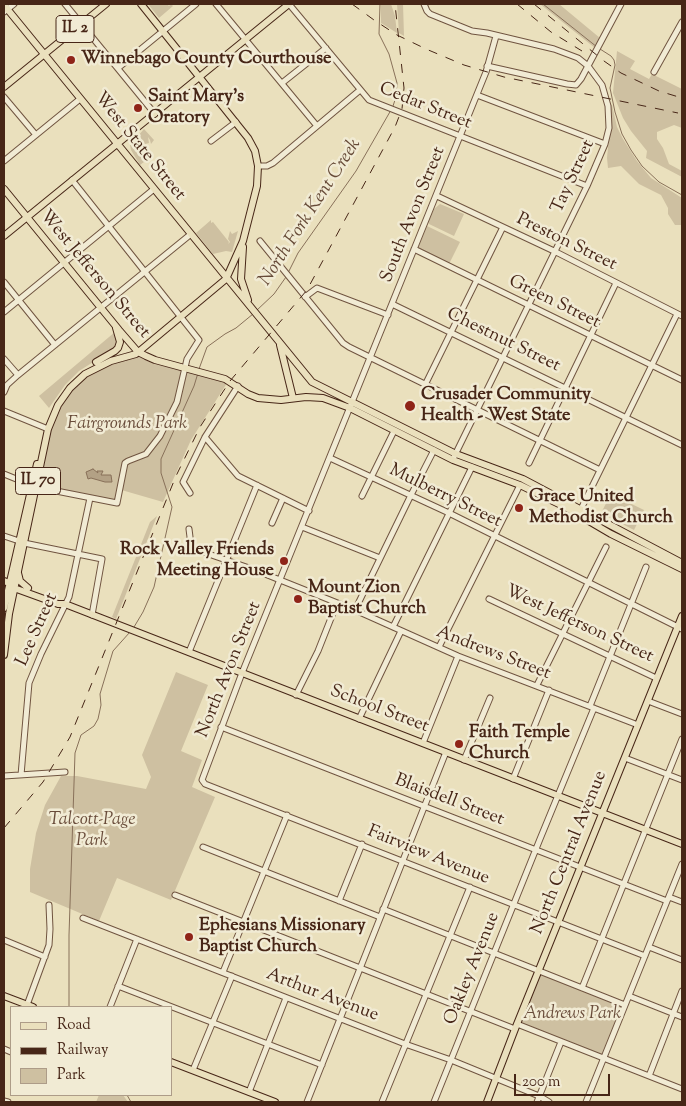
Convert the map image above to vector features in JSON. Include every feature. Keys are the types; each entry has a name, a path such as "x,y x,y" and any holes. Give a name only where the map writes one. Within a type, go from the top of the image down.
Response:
{"main road":[{"name":"IL 2","path":"4,87 106,4"},
{"path":"141,4 236,122 255,151 258,166 257,186 243,241 241,279 243,289 253,310"},
{"path":"4,236 289,4"},
{"name":"West State Street","path":"5,9 44,54 312,382 394,431 434,450 523,479 581,509 603,523 682,563"},
{"name":"West Jefferson Street","path":"4,189 138,352 155,360 230,381 238,386"},
{"path":"226,279 243,241"},
{"name":"IL 70","path":"46,429 58,405 79,379 101,365 138,352 226,279"},
{"path":"96,362 118,348 119,337 114,322"},
{"path":"280,343 293,398"},
{"name":"IL 70","path":"10,584 18,571 22,542 51,410 65,388 81,372 96,362 138,352"},
{"name":"West State Street","path":"238,386 248,394 258,398 281,400 323,398 351,405 472,467 520,485 611,534 682,569"},
{"name":"IL 70","path":"4,655 10,584 14,564 22,542"},
{"path":"4,574 14,564"},
{"path":"4,590 8,600 17,593 28,590 20,581 18,571"},
{"name":"School Street","path":"10,584 60,601 242,674 682,844"},
{"name":"IL 70","path":"4,608 8,600"},
{"name":"North Central Avenue","path":"487,1102 656,678 680,628 682,616"},
{"path":"4,996 30,1006"},
{"path":"172,1062 275,1102"}],"street":[{"path":"5,9 14,4"},
{"path":"65,4 155,114"},
{"path":"118,68 196,4"},
{"path":"216,4 317,126"},
{"name":"Cedar Street","path":"289,4 369,100 587,186"},
{"path":"424,4 426,11 430,14 472,31 554,49 578,58 588,66"},
{"path":"487,66 576,85 580,82 620,6 612,4"},
{"path":"654,72 682,22"},
{"name":"South Avon Street","path":"351,405 477,95 486,72 496,36"},
{"path":"282,83 326,48"},
{"name":"Tay Street","path":"454,457 587,186 605,144 609,128 608,106 602,84 588,66"},
{"path":"258,166 273,164 360,90"},
{"path":"477,95 605,144"},
{"path":"4,97 36,135"},
{"path":"4,162 80,99"},
{"path":"211,141 236,122"},
{"path":"4,474 34,486 117,503 124,466 128,461 146,454 156,443 174,411 184,368 190,354 200,340 72,180"},
{"path":"4,312 154,189"},
{"name":"Preston Street","path":"437,196 554,251 680,315"},
{"path":"425,385 503,227"},
{"path":"4,392 7,385 18,375 190,234"},
{"path":"260,241 343,343 600,470"},
{"name":"Green Street","path":"414,249 682,380"},
{"path":"4,282 55,345"},
{"path":"529,463 616,282"},
{"path":"305,297 317,288 388,315"},
{"name":"Chestnut Street","path":"392,304 682,445"},
{"path":"581,509 652,366 680,315"},
{"path":"4,359 18,375"},
{"path":"190,493 183,482 206,436 238,386"},
{"name":"North Avon Street","path":"202,780 242,674 351,405"},
{"path":"4,411 46,429"},
{"path":"362,496 394,431"},
{"path":"206,436 238,476 309,511"},
{"path":"355,610 434,450"},
{"name":"Mulberry Street","path":"330,458 411,495 680,628"},
{"path":"393,627 472,467"},
{"path":"190,652 257,485"},
{"path":"439,647 520,485"},
{"name":"Lee Street","path":"21,775 29,683 69,597 90,498"},
{"path":"272,523 283,498"},
{"path":"302,527 380,558"},
{"name":"Andrews Street","path":"189,530 191,546 193,548 280,580 355,610 458,656 638,725"},
{"path":"4,536 22,542 102,559 92,615"},
{"path":"537,686 606,547"},
{"name":"Oakley Avenue","path":"434,1102 558,796 609,657 646,567"},
{"name":"West Jefferson Street","path":"489,599 656,678"},
{"path":"296,695 318,651 337,603"},
{"path":"359,718 400,631"},
{"path":"423,743 458,656"},
{"path":"513,779 549,690"},
{"path":"464,760 490,698"},
{"path":"648,701 682,714"},
{"name":"Blaisdell Street","path":"221,727 581,868 668,899 682,902"},
{"path":"582,988 682,738"},
{"path":"307,1102 446,752"},
{"path":"625,758 682,780"},
{"path":"4,776 65,772"},
{"name":"Fairview Avenue","path":"202,780 205,784 645,956"},
{"path":"223,972 287,815"},
{"path":"339,901 362,844"},
{"path":"203,848 380,917"},
{"path":"586,1102 682,864"},
{"path":"382,1102 470,887"},
{"path":"175,895 470,1012 561,1042 682,1089"},
{"path":"30,1006 45,957 50,929 49,905"},
{"path":"383,910 625,1005"},
{"name":"Arthur Avenue","path":"83,918 497,1078 540,1096 549,1102"},
{"path":"110,1006 137,939"},
{"path":"4,940 45,957"},
{"path":"649,947 682,960"},
{"path":"193,1070 232,976"},
{"path":"118,986 169,1006"},
{"path":"649,1076 682,990"},
{"path":"629,996 682,1017"},
{"path":"248,1092 286,998"},
{"path":"172,1007 322,1065"},
{"path":"537,1102 561,1042"},
{"path":"4,1101 8,1102"}],"green space":[{"path":"148,4 167,4 169,6 171,4 173,6 159,18"},
{"path":"381,4 391,4 397,33 381,23"},
{"path":"397,4 403,4 404,36 399,33"},
{"path":"540,4 559,4 600,38 595,48"},
{"path":"617,51 635,61 630,69 649,79 652,74 682,89 682,128 674,125 657,132 657,139 663,148 669,164 682,171 682,177 646,158 647,151 623,118 613,93"},
{"path":"609,104 612,105 617,127 637,161 651,178 682,198 682,225 675,225 668,214 668,208 661,195 639,184 621,166 608,168 607,158 611,116"},
{"path":"144,129 154,140 151,144 148,137 149,143 145,144 143,148 145,152 150,152 152,156 140,165 130,145"},
{"path":"440,204 464,214 454,236 428,222 434,209"},
{"path":"211,220 211,223 213,222 229,242 228,244 230,242 228,239 230,231 232,234 238,231 232,252 226,251 213,254 196,233"},
{"path":"427,226 460,242 449,264 418,248"},
{"path":"115,332 117,347 79,371 65,385 49,408 39,396"},
{"name":"Fairgrounds Park","path":"139,357 154,364 204,375 227,383 191,440 163,502 118,489 114,501 42,485 40,481 52,425 68,394 82,379 103,366 127,358"},
{"path":"611,494 644,510 634,530 601,513"},
{"path":"157,516 116,619 112,617 150,522"},
{"name":"Talcott-Page Park","path":"176,672 208,685 181,751 202,760 192,787 215,797 171,900 117,878 99,921 30,892 30,869 36,833 45,805 61,776 77,776 146,789 151,777 142,755"},
{"name":"Andrews Park","path":"540,974 621,1006 603,1054 600,1055 522,1023"},
{"path":"99,1096 124,1096 128,1102 96,1102"}],"shaded area":[{"path":"93,469 98,473 97,471 103,471 101,475 111,475 112,482 88,479 86,472"}],"waterway":[{"name":"North Fork Kent Creek","path":"380,4 379,34 389,54 397,83 393,106"},
{"path":"543,4 597,47"},
{"path":"600,49 614,60 615,65 610,88 622,134 642,166 659,182 682,195"},
{"name":"North Fork Kent Creek","path":"288,273 298,253 356,171 391,110"},
{"name":"North Fork Kent Creek","path":"256,311 274,294 286,277"},
{"name":"North Fork Kent Creek","path":"199,369 207,347 253,314"},
{"name":"North Fork Kent Creek","path":"134,627 154,587 172,507 161,473 161,459 198,373"},
{"name":"North Fork Kent Creek","path":"69,1006 69,935 75,753 81,735 94,726 98,719 101,705 100,694 113,651 130,632"},
{"name":"North Fork Kent Creek","path":"128,1096 131,1102"}],"railway":[{"path":"352,4 397,35 464,65 504,77 678,113"},
{"path":"4,828 43,782 70,737 176,476 200,427 230,381 307,290 395,127 402,109 404,88 395,4"},
{"path":"517,4 551,32 582,51"},
{"path":"534,4 621,73 659,91 682,98"}],"place":[{"name":"Winnebago County Courthouse","path":"71,60"},
{"name":"Saint Mary's Oratory","path":"138,108"},
{"name":"Crusader Community Health - West State","path":"410,406"},
{"name":"Grace United Methodist Church","path":"519,508"},
{"name":"Rock Valley Friends Meeting House","path":"284,561"},
{"name":"Mount Zion Baptist Church","path":"298,599"},
{"name":"Faith Temple Church","path":"459,744"},
{"name":"Ephesians Missionary Baptist Church","path":"189,937"}]}
